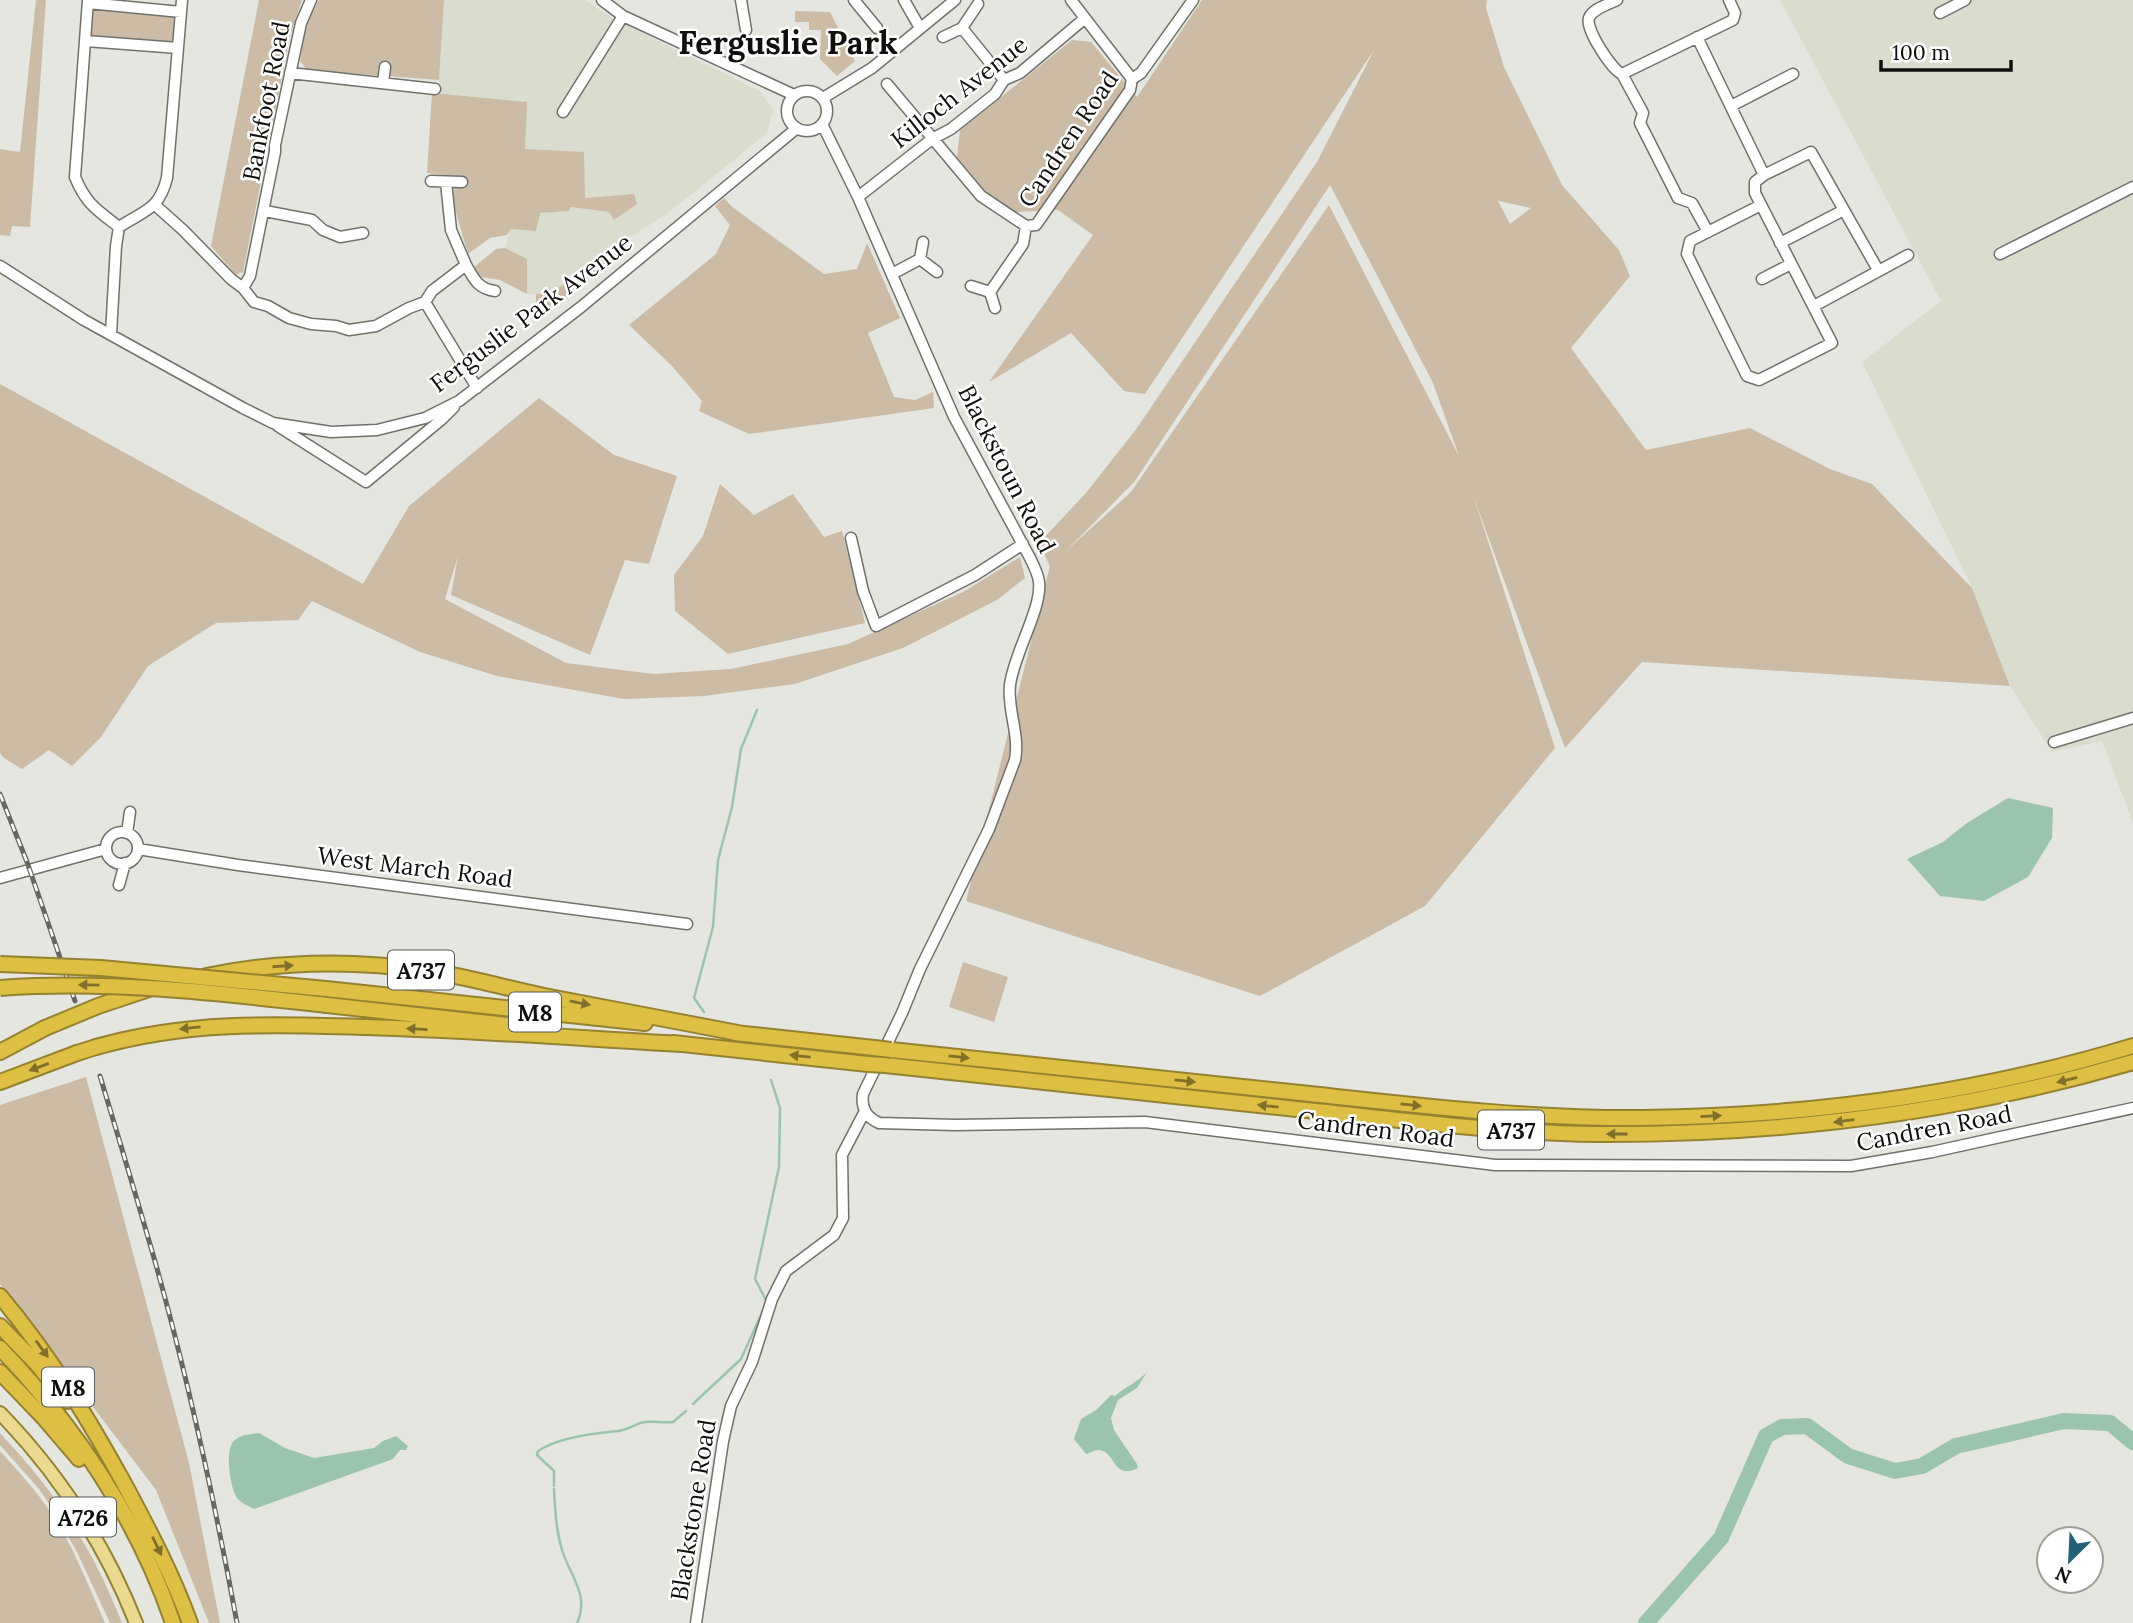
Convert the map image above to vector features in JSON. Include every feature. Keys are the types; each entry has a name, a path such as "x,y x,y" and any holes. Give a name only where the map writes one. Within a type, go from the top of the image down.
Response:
{"highway":[{"name":"M8","path":"0,964 101,968 326,989 743,1034"},
{"name":"A737","path":"0,1052 45,1028 97,1006 161,984 226,972 312,964 359,964 433,972 743,1034 1499,1113 1640,1118 1755,1114 1906,1096 2015,1076 2133,1046"},
{"name":"M8","path":"0,988 79,985 186,990 681,1044"},
{"name":"A737","path":"0,1082 96,1047 174,1030 246,1025 404,1028 681,1044 1491,1129 1594,1134 1710,1132 1878,1116 1999,1096 2133,1062"},
{"name":"M8","path":"0,1296 67,1385 97,1432 159,1548 190,1623"},
{"name":"M8","path":"0,1326 56,1387 84,1423 125,1485"},
{"name":"M8","path":"0,1348 45,1396 96,1468 154,1574 173,1623"},
{"name":"M8","path":"0,1372 58,1433 123,1513"}],"main road":[{"name":"A726","path":"0,1413 39,1456 81,1514 109,1563 136,1623"}],"street":[{"path":"111,334 119,227 155,205 164,190 167,178 182,0"},
{"name":"Bankfoot Road","path":"243,288 250,276 265,211 275,145 301,23 311,0"},
{"path":"602,0 623,16 794,95 814,92 822,98 827,111 822,124 811,131 797,128 787,113 794,95"},
{"path":"741,0 746,30"},
{"path":"855,0 877,28"},
{"path":"904,0 920,28"},
{"path":"822,98 873,68 955,0"},
{"path":"1071,0 1132,79"},
{"path":"1617,0 1591,7 1589,25 1609,62 1622,74 1641,109 1643,113 1640,123 1678,198 1692,203 1708,232"},
{"path":"1622,74 1733,20 1735,13 1729,0"},
{"path":"1940,13 1965,0"},
{"name":"Candren Road","path":"887,84 981,196 1026,226 1036,225 1130,90 1132,79 1141,73 1190,1"},
{"path":"119,227 83,196 75,177 88,2 181,12"},
{"path":"943,37 962,27 978,4"},
{"path":"563,113 623,16"},
{"name":"Killoch Avenue","path":"858,197 932,139 951,129 995,94 1004,80 1020,73 1084,19"},
{"path":"962,27 1004,80"},
{"path":"1697,37 1765,175"},
{"path":"86,40 178,48"},
{"path":"383,83 385,67"},
{"path":"290,73 435,89"},
{"path":"1731,106 1793,74"},
{"name":"Blackstoun Road","path":"822,124 858,197 954,417 1023,544 1039,580 1039,597 1012,668 1010,689 1017,748 1015,760 989,829 920,969 863,1094 865,1111"},
{"name":"Ferguslie Park Avenue","path":"0,266 84,320 273,423 331,432 377,430 425,418 459,401 581,307 797,128"},
{"path":"1760,205 1690,241 1687,254 1747,376 1759,380 1832,343 1760,205 1755,193 1755,182 1811,152 1878,270"},
{"path":"431,181 462,182"},
{"path":"446,182 451,230 466,265 475,282 485,290 495,291"},
{"path":"2000,254 2133,187"},
{"path":"155,205 243,288 254,302 310,324 336,326 349,331 376,326 425,302 432,291 466,265"},
{"path":"1780,243 1843,210"},
{"name":"Bankfoot Road","path":"265,211 312,220 324,230 340,237 363,233"},
{"path":"990,292 1023,244 1026,226"},
{"path":"920,260 923,242"},
{"path":"1814,306 1908,255"},
{"path":"892,274 920,260"},
{"path":"920,260 936,272"},
{"path":"1762,279 1791,264"},
{"path":"971,286 990,292"},
{"path":"990,292 995,309"},
{"path":"425,302 477,387"},
{"path":"273,423 366,482 442,419 459,401"},
{"path":"851,538 863,591 876,626 975,575 1023,544"},
{"path":"2054,742 2133,718"},
{"path":"127,833 130,812"},
{"path":"122,832 136,839 138,849 134,859 125,863 114,862 106,849 112,835 122,832"},
{"path":"0,878 106,849"},
{"name":"West March Road","path":"138,849 238,865 687,924"},
{"path":"118,885 125,863"},
{"name":"Candren Road","path":"865,1111 879,1123 956,1125 1145,1122 1495,1165 1852,1166 1932,1152 2133,1108"},
{"name":"Blackstone Road","path":"696,1623 723,1441 731,1406 752,1362 772,1299 786,1271 834,1235 843,1218 842,1155 865,1111"}],"shaded area":[{"path":"36,0 46,0 30,227 12,226 10,236 0,235 0,149 20,152"},
{"path":"259,0 302,0 290,36 243,272 236,275 211,246"},
{"path":"319,0 444,0 439,80 307,70 300,61 306,25"},
{"path":"444,0 585,0 614,19 760,91 773,110 767,133 668,213 609,251 579,275 548,294 527,294 527,259 505,248 511,229 536,231 539,213 569,211 571,207 609,212 614,220 637,204 585,198 525,150 438,95"},
{"path":"1202,0 1487,0 1486,8 1504,67 1562,185 1619,250 1630,276 1571,348 1646,450 1750,428 1830,469 1872,484 1972,588 2010,686 1642,662 1565,748 1473,495 1555,748 1425,906 1260,996 966,901 1050,566 1039,543 1086,493 1137,428 1317,162 1374,50 1145,394 1124,391 1071,333 989,382 1093,235 1058,210 1016,212 986,192 957,157 960,130 1072,40 1091,42 1137,97","holes":["1330,185 1433,383 1459,456 1329,205 1131,492 1066,551 1135,481","1497,199 1499,201 1531,208 1510,224"]},
{"path":"1780,0 2133,0 2133,823 2102,741 2052,752 2010,686 1972,588 1862,362 1941,301"},
{"path":"91,7 177,15 175,44 90,38"},
{"path":"795,11 830,12 855,61 837,76 820,59 821,30 809,30 809,22 795,22"},
{"path":"432,93 527,102 525,149 584,152 585,198 634,194 637,204 614,220 609,212 571,207 569,211 540,213 536,231 511,229 507,235 490,238 468,254 451,195 455,189 464,187 466,177 427,173"},
{"path":"724,198 731,206 824,274 857,269 867,243 900,318 868,333 894,397 915,400 933,392 934,408 749,434 699,411 702,401 671,365 629,325 716,254 730,225 715,206"},
{"path":"505,248 527,259 527,294 500,280 475,276 473,268 496,249"},
{"path":"609,251 614,257 536,321 536,294 548,294 579,275"},
{"path":"0,384 363,584 409,506 539,398 614,455 677,476 649,564 625,560 590,655 451,595 458,556 445,599 566,663 653,674 731,669 848,644 963,592 1020,557 1025,578 997,600 903,648 795,684 704,696 624,699 497,676 420,652 312,601 298,620 216,623 148,666 101,737 72,766 49,750 22,769 0,753"},
{"path":"720,484 754,515 793,494 824,537 842,531 865,623 728,654 675,611 674,575 703,536"},
{"path":"2008,798 2053,808 2052,838 2028,877 1984,901 1940,896 1907,859 1943,842 1967,823"},
{"path":"963,962 1008,977 994,1022 949,1007"},
{"path":"86,1077 189,1463 220,1623 209,1623 156,1490 0,1284 0,1105"},
{"path":"1147,1372 1137,1388 1118,1400 1111,1418 1114,1430 1138,1468 1123,1471 1104,1451 1096,1450 1086,1454 1074,1439 1081,1419 1096,1410 1111,1395 1115,1396"},
{"path":"0,1433 38,1477 71,1522 98,1569 122,1623 110,1623 77,1552 54,1511 39,1489 0,1445"},
{"path":"259,1433 285,1448 314,1458 374,1448 396,1436 408,1446 406,1450 400,1450 393,1459 254,1509 236,1496 230,1477 229,1453 236,1440 245,1435"},
{"path":"0,1451 58,1523 105,1623 0,1623"}],"waterway":[{"path":"704,1012 694,998 713,927 718,860 732,807 741,749 757,710"},
{"path":"693,1404 741,1359 767,1302 755,1279 779,1167 780,1108 771,1080"},
{"path":"554,1486 554,1471 537,1455 538,1451 546,1446 566,1439 622,1430 642,1423 673,1422 686,1411"},
{"path":"1646,1623 1721,1538 1766,1436 1782,1427 1807,1426 1848,1456 1895,1471 1922,1466 1956,1446 2064,1421 2110,1423 2133,1442"},
{"path":"554,1489 560,1542 580,1594 577,1623"}],"railway":[{"path":"0,794 27,862 75,1001"},
{"path":"100,1076 156,1265 179,1354 237,1623"}],"district":[{"name":"Ferguslie Park","path":"788,42"}]}
